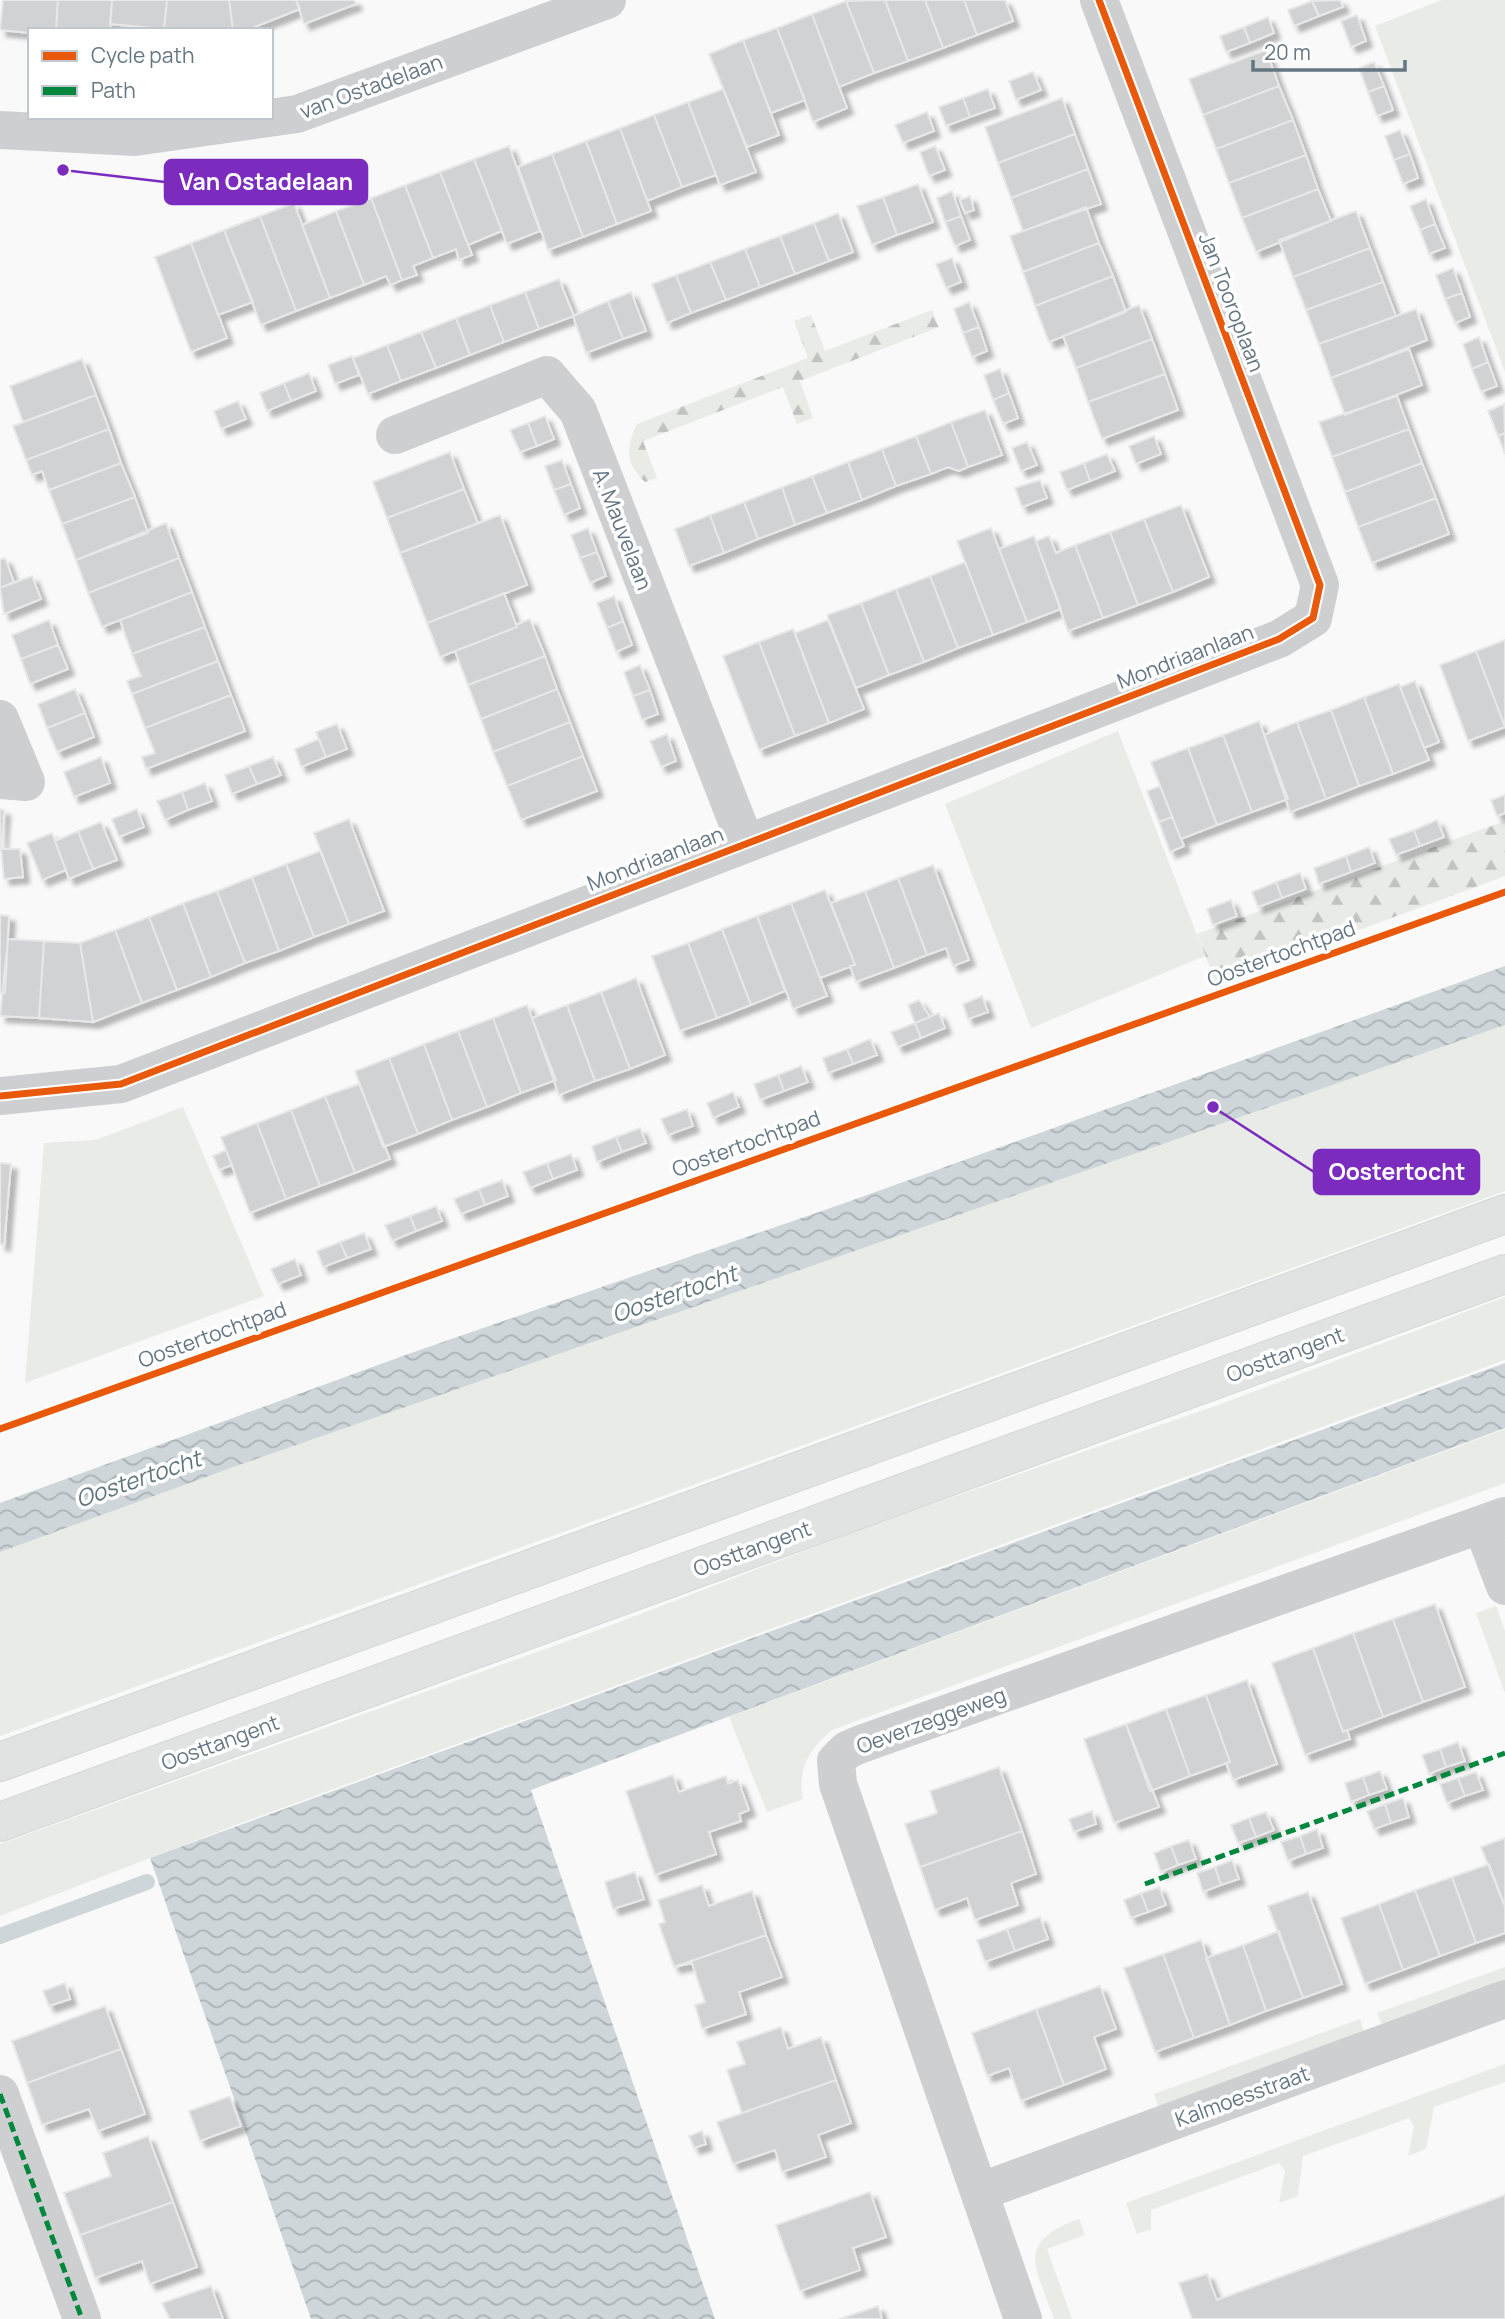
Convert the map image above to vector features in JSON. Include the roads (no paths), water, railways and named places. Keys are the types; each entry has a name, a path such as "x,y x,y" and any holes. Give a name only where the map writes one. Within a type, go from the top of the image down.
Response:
{"main road":[{"path":"0,1762 1505,1214"},
{"name":"Oosttangent","path":"0,1822 1505,1274"}],"street":[{"name":"van Ostadelaan","path":"273,117 297,114 607,0"},
{"name":"Jan Tooroplaan","path":"1100,0 1320,585 1313,618"},
{"name":"van Ostadelaan","path":"0,130 135,137 262,119"},
{"name":"A. Mauvelaan","path":"395,435 547,375 561,391 578,411 745,842"},
{"name":"Mondriaanlaan","path":"0,1096 121,1084 1279,639 1313,618"},
{"path":"0,719 26,782 0,780"},
{"path":"1493,1520 1505,1586"},
{"name":"Oeverzeggeweg","path":"1023,2319 838,1784 836,1761 861,1744 1493,1520"},
{"name":"Kalmoesstraat","path":"979,2192 1505,1999"},
{"path":"0,2094 82,2319"}],"water":[{"path":"1505,966 1505,1025 242,1464 0,1552 0,1503 411,1353 842,1204"},
{"path":"1505,1363 1505,1428 531,1790 715,2319 311,2319 150,1858"}],"waterway":[{"path":"0,1936 147,1882"}],"place":[{"name":"Van Ostadelaan","path":"63,170"},
{"name":"Oostertocht","path":"1213,1107"}]}
